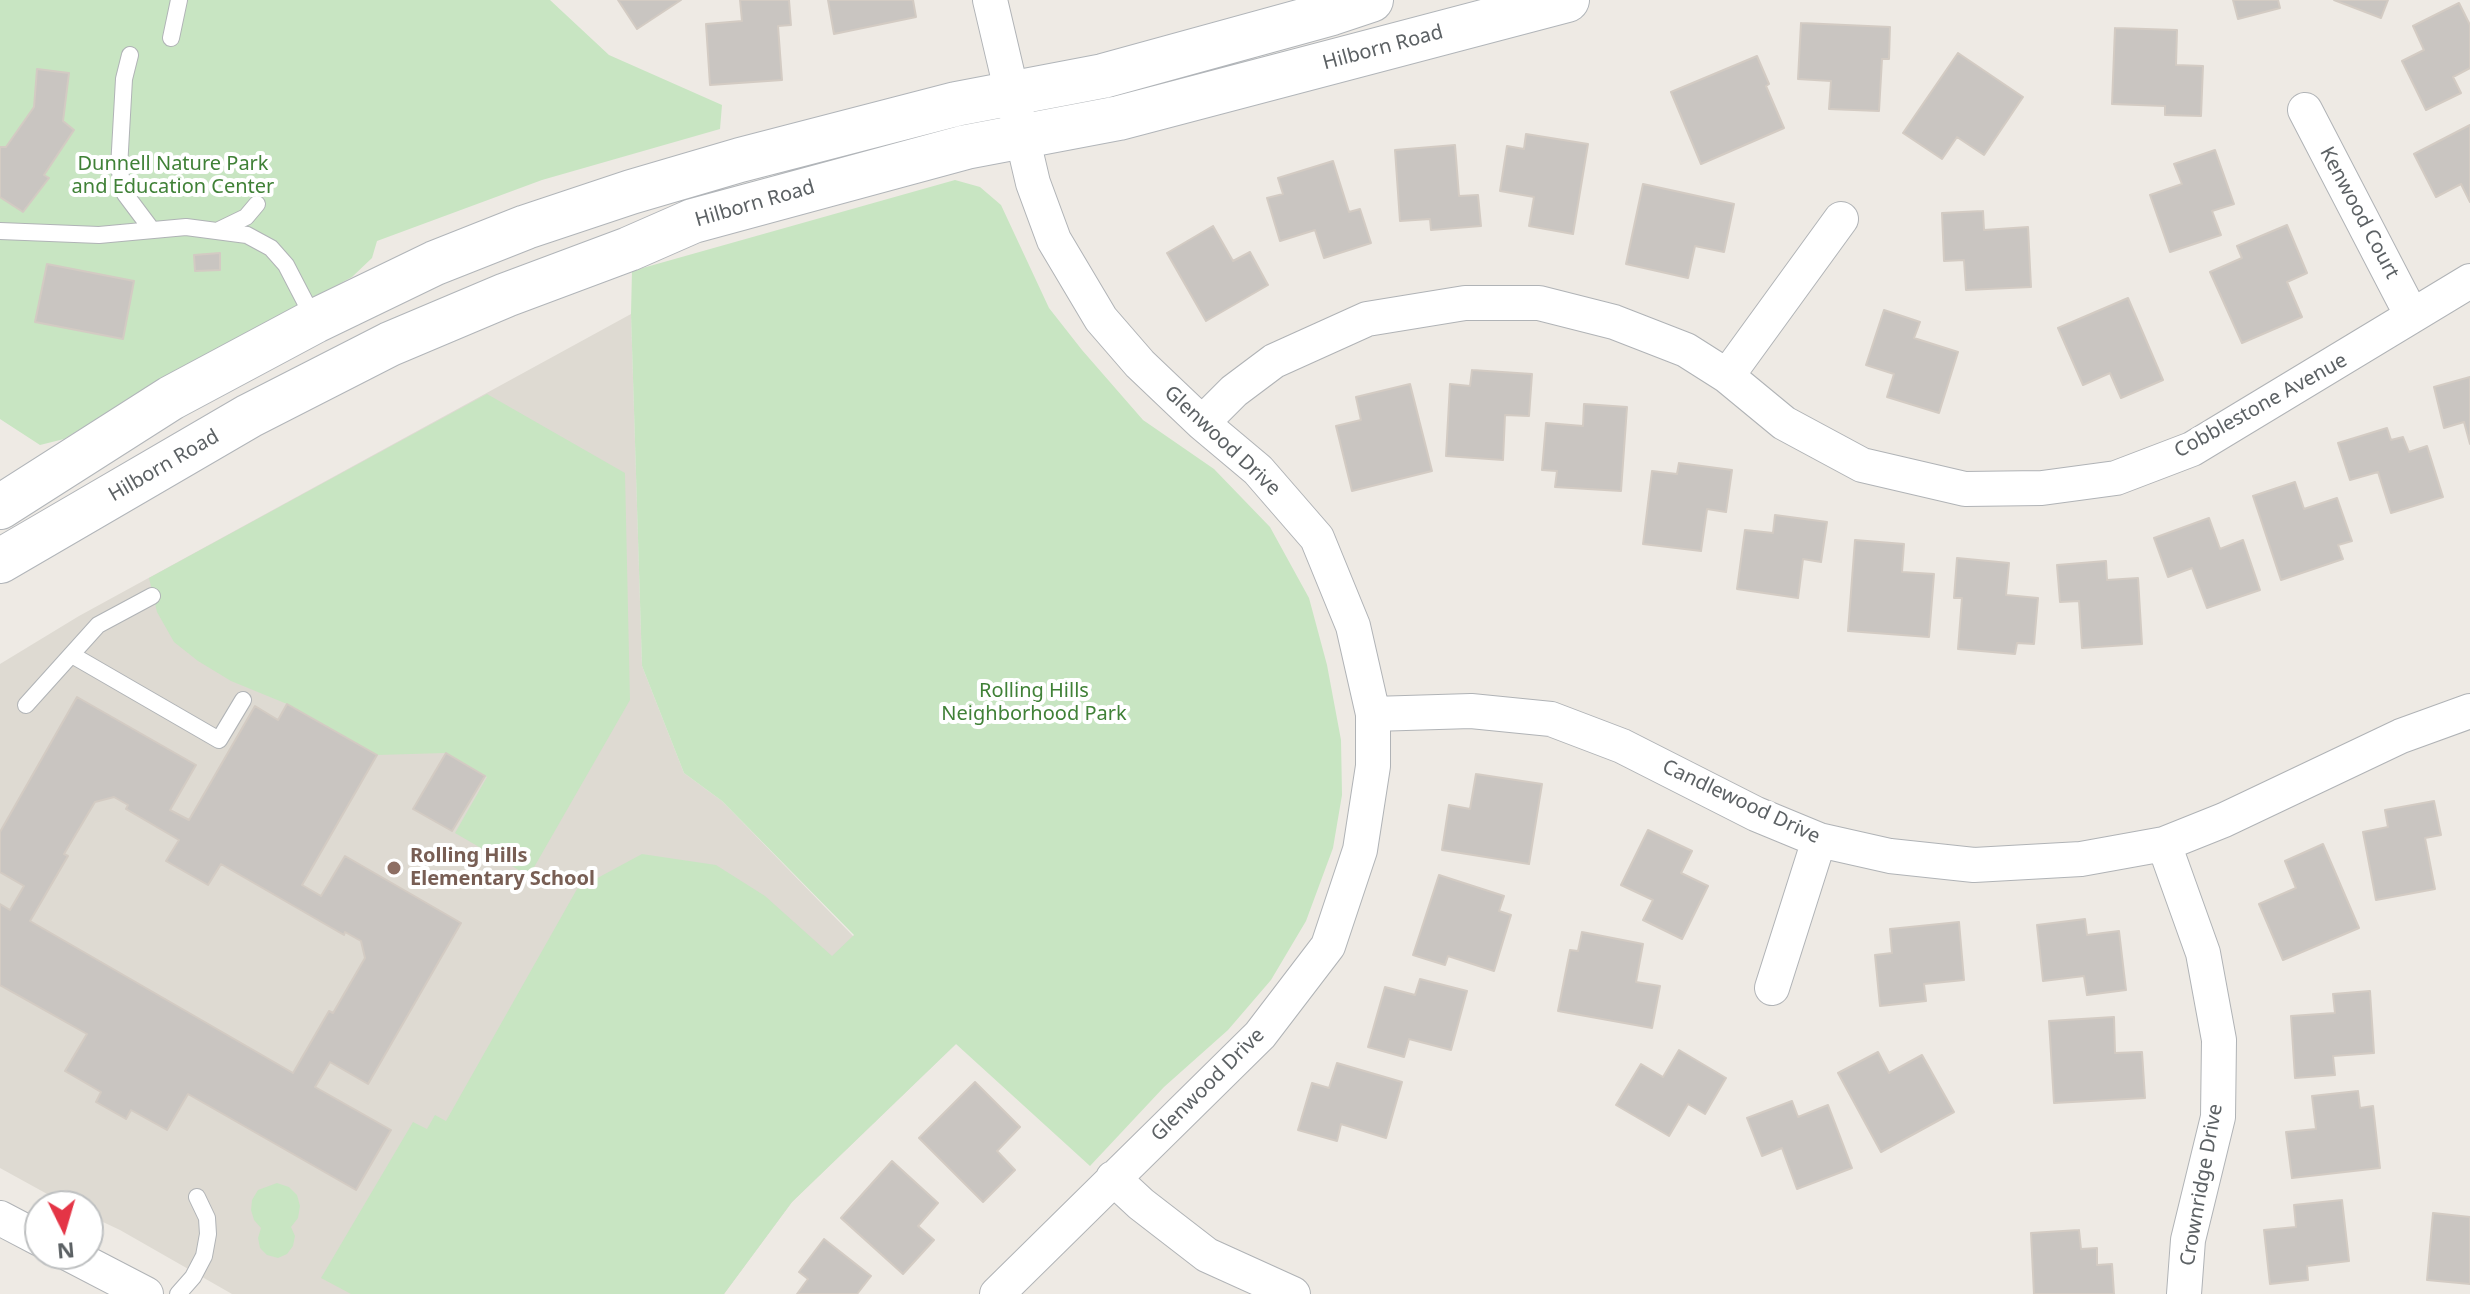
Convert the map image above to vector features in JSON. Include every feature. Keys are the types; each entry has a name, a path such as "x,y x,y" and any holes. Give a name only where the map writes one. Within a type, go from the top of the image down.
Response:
{"street":[{"name":"Glenwood Drive","path":"990,0 1036,191 1054,240 1101,319 1140,364 1202,423 1258,470 1317,538 1353,626 1373,714 1373,766 1360,850 1328,946 1260,1035 997,1294"},
{"path":"0,507 171,398 315,321 435,263 526,227 631,192 857,129 1013,92 1103,76 1371,0"},
{"name":"Hilborn Road","path":"7,540 390,344 693,221 966,147 1119,118 1567,0"},
{"name":"Kenwood Court","path":"2305,110 2412,316"},
{"path":"1727,376 1841,219"},
{"name":"Cobblestone Avenue","path":"1202,423 1234,391 1274,361 1367,319 1465,303 1539,303 1614,322 1686,350 1727,376 1784,423 1862,465 1965,489 2042,488 2116,478 2192,449 2470,281"},
{"name":"Candlewood Drive","path":"1373,714 1471,711 1551,719 1622,746 1756,814 1819,840 1890,856 1974,865 2081,859 2164,844 2224,820 2401,736 2470,711"},
{"path":"1772,988 1819,840"},
{"name":"Crownridge Drive","path":"2164,844 2203,953 2219,1040 2218,1117 2188,1240 2184,1294"},
{"path":"1113,1178 1207,1255 1293,1294"},
{"path":"0,1218 24,1231"},
{"path":"100,1270 146,1294"}],"lane":[{"path":"171,38 179,0"},
{"path":"130,55 124,79 119,168 125,194 152,230"},
{"path":"219,230 246,217 257,204"},
{"path":"0,231 99,235 186,227 247,235 271,248 286,265 315,321"},
{"path":"26,705 98,625 152,596"},
{"path":"72,655 219,740 243,700"},
{"path":"178,1294 193,1277 204,1256 207,1218 197,1197"}],"shaded area":[{"name":"Rolling Hills Elementary School","path":"631,314 642,666 684,773 722,801 957,1043 792,1202 724,1294 232,1294 104,1222 104,1190 40,1190 0,1168 0,664 79,616"}],"green space":[{"name":"Dunnell Nature Park and Education Center","path":"0,0 550,0 609,55 722,105 720,129 542,180 377,241 372,258 352,277 146,389 64,439 40,445 0,419"},
{"name":"Rolling Hills Neighborhood Park","path":"955,180 980,187 1001,205 1049,308 1143,420 1214,469 1270,527 1309,598 1327,665 1341,740 1342,795 1333,848 1306,921 1271,980 1228,1030 1164,1087 1090,1166 956,1044 792,1202 724,1294 351,1294 321,1278 413,1122 427,1129 435,1115 446,1121 577,889 642,854 716,865 765,896 832,956 854,935 722,801 684,773 642,666 632,271"},
{"path":"487,394 625,473 630,700 529,876 455,833 487,777 446,753 377,755 287,704 231,681 174,642 157,612 149,578"},
{"path":"277,1183 289,1187 297,1195 300,1206 298,1218 291,1227 295,1236 293,1246 287,1254 278,1258 267,1255 260,1248 258,1238 261,1228 251,1210 258,1190"}],"building":[{"path":"618,0 681,0 637,29"},
{"path":"740,0 789,0 791,25 778,26 782,80 710,85 706,24 742,21"},
{"path":"828,0 913,0 916,17 834,34"},
{"path":"2233,0 2278,0 2280,8 2238,19"},
{"path":"2334,0 2388,0 2381,18"},
{"path":"2459,3 2470,25 2470,68 2453,77 2461,93 2426,110 2402,61 2424,50 2413,26"},
{"path":"1801,23 1890,27 1889,59 1882,59 1879,111 1829,109 1831,81 1798,79"},
{"path":"2115,28 2177,30 2176,65 2203,66 2201,116 2165,115 2165,106 2112,104"},
{"path":"1958,53 2023,97 1984,155 1957,137 1942,159 1903,133"},
{"path":"1757,56 1784,128 1701,164 1671,92"},
{"name":"Dunnell Nature Park and Education Center","path":"37,69 69,73 63,121 74,130 44,175 49,178 23,212 0,197 0,147 6,147 34,107"},
{"path":"2470,125 2470,202 2461,184 2436,197 2414,154"},
{"path":"1526,134 1588,144 1573,234 1529,226 1534,197 1500,191 1507,146 1524,149"},
{"path":"1455,145 1459,196 1478,195 1481,226 1431,230 1430,219 1400,221 1395,150"},
{"path":"2215,150 2234,204 2212,211 2221,235 2170,252 2150,195 2182,184 2174,164"},
{"path":"1333,161 1349,212 1360,209 1371,243 1324,258 1315,230 1280,241 1267,198 1283,194 1278,178"},
{"path":"1643,184 1734,204 1724,252 1695,246 1688,278 1626,264"},
{"path":"1983,211 1984,230 2028,227 2031,287 1966,290 1964,260 1944,261 1942,213"},
{"path":"2287,225 2307,273 2287,282 2302,317 2242,343 2210,272 2242,258 2237,246"},
{"path":"1213,226 1233,261 1250,252 1268,285 1206,321 1167,253"},
{"path":"220,253 220,270 195,271 194,255"},
{"path":"47,264 134,281 123,339 35,322"},
{"path":"2128,298 2163,380 2121,398 2110,373 2083,385 2058,328"},
{"path":"1884,310 1920,322 1914,338 1958,352 1939,413 1887,397 1894,374 1866,365"},
{"path":"1472,370 1532,374 1529,416 1505,415 1503,460 1446,456 1450,384 1470,386"},
{"path":"2470,377 2470,444 2464,422 2444,428 2434,387"},
{"path":"1410,384 1432,471 1352,491 1336,426 1361,420 1356,397"},
{"path":"1584,404 1627,407 1621,491 1555,487 1557,471 1542,470 1546,423 1583,426"},
{"path":"2387,428 2391,440 2403,437 2409,452 2427,446 2443,497 2391,513 2378,472 2350,480 2338,443"},
{"path":"1679,463 1732,470 1726,512 1707,509 1701,551 1643,544 1652,471 1677,474"},
{"path":"2295,482 2304,509 2337,498 2352,541 2338,545 2343,559 2281,580 2253,496"},
{"path":"1775,515 1827,522 1821,562 1803,559 1798,598 1737,589 1745,530 1773,533"},
{"path":"2209,518 2220,549 2243,540 2260,590 2207,608 2192,568 2168,577 2154,538"},
{"path":"1855,540 1904,544 1902,572 1934,574 1929,637 1848,631"},
{"path":"1957,558 2009,563 2006,595 2038,598 2034,644 2017,643 2015,654 1958,649 1962,598 1954,598"},
{"path":"2106,561 2107,580 2138,578 2142,644 2082,648 2079,601 2060,602 2057,565"},
{"path":"77,697 196,765 170,810 189,820 255,706 278,720 287,704 377,755 302,885 321,896 345,856 461,923 368,1084 330,1062 315,1087 391,1130 356,1190 188,1094 167,1130 131,1110 126,1119 96,1102 101,1092 65,1071 87,1034 0,985 0,904 10,910 24,886 0,872 0,832","holes":["114,797 128,805 126,809 179,840 166,861 208,885 221,864 344,935 345,932 361,941 365,958 293,1073 30,921 95,802"]},
{"path":"446,753 485,776 452,831 413,809"},
{"path":"1476,774 1542,784 1529,864 1442,850 1449,805 1470,809"},
{"path":"2434,801 2441,835 2425,838 2435,889 2376,900 2363,832 2388,827 2385,810"},
{"path":"1648,830 1692,851 1681,873 1708,886 1682,939 1643,920 1653,900 1621,885"},
{"path":"2323,844 2359,928 2283,960 2259,904 2296,888 2285,861"},
{"path":"1439,875 1504,896 1499,911 1511,915 1494,971 1448,956 1445,965 1413,955"},
{"path":"2085,919 2087,935 2119,931 2126,990 2087,995 2084,976 2043,981 2037,925"},
{"path":"1959,922 1964,980 1924,984 1926,1001 1880,1006 1875,955 1892,953 1890,929"},
{"path":"1582,932 1643,944 1636,982 1660,986 1652,1028 1558,1011 1570,950 1578,951"},
{"path":"1420,979 1467,991 1451,1050 1409,1039 1404,1057 1368,1047 1385,987 1415,995"},
{"path":"2370,991 2374,1053 2333,1056 2335,1075 2295,1078 2291,1016 2335,1013 2333,994"},
{"path":"2114,1017 2115,1053 2142,1052 2145,1098 2054,1103 2049,1021"},
{"path":"1679,1050 1726,1078 1705,1114 1688,1104 1669,1136 1616,1105 1641,1064 1663,1077"},
{"path":"1878,1052 1889,1073 1922,1055 1954,1112 1881,1152 1838,1073"},
{"path":"1337,1063 1402,1082 1386,1138 1341,1124 1337,1141 1298,1130 1312,1083 1329,1088"},
{"path":"975,1082 1020,1127 997,1151 1015,1170 983,1202 919,1138"},
{"path":"2358,1091 2360,1108 2373,1106 2380,1168 2292,1178 2286,1132 2316,1129 2312,1096"},
{"path":"1792,1101 1798,1117 1828,1105 1852,1168 1797,1189 1782,1148 1762,1156 1747,1118"},
{"path":"892,1161 938,1203 918,1226 934,1240 903,1274 841,1218"},
{"path":"2342,1200 2349,1261 2307,1266 2308,1280 2270,1284 2264,1230 2296,1227 2294,1205"},
{"path":"2433,1213 2470,1217 2470,1284 2427,1280"},
{"path":"2079,1230 2081,1249 2097,1248 2097,1265 2112,1264 2114,1294 2034,1294 2031,1233"},
{"path":"824,1239 871,1276 857,1294 797,1294 808,1279 799,1272"}],"place":[{"name":"Rolling Hills Elementary School","path":"394,868"}]}
